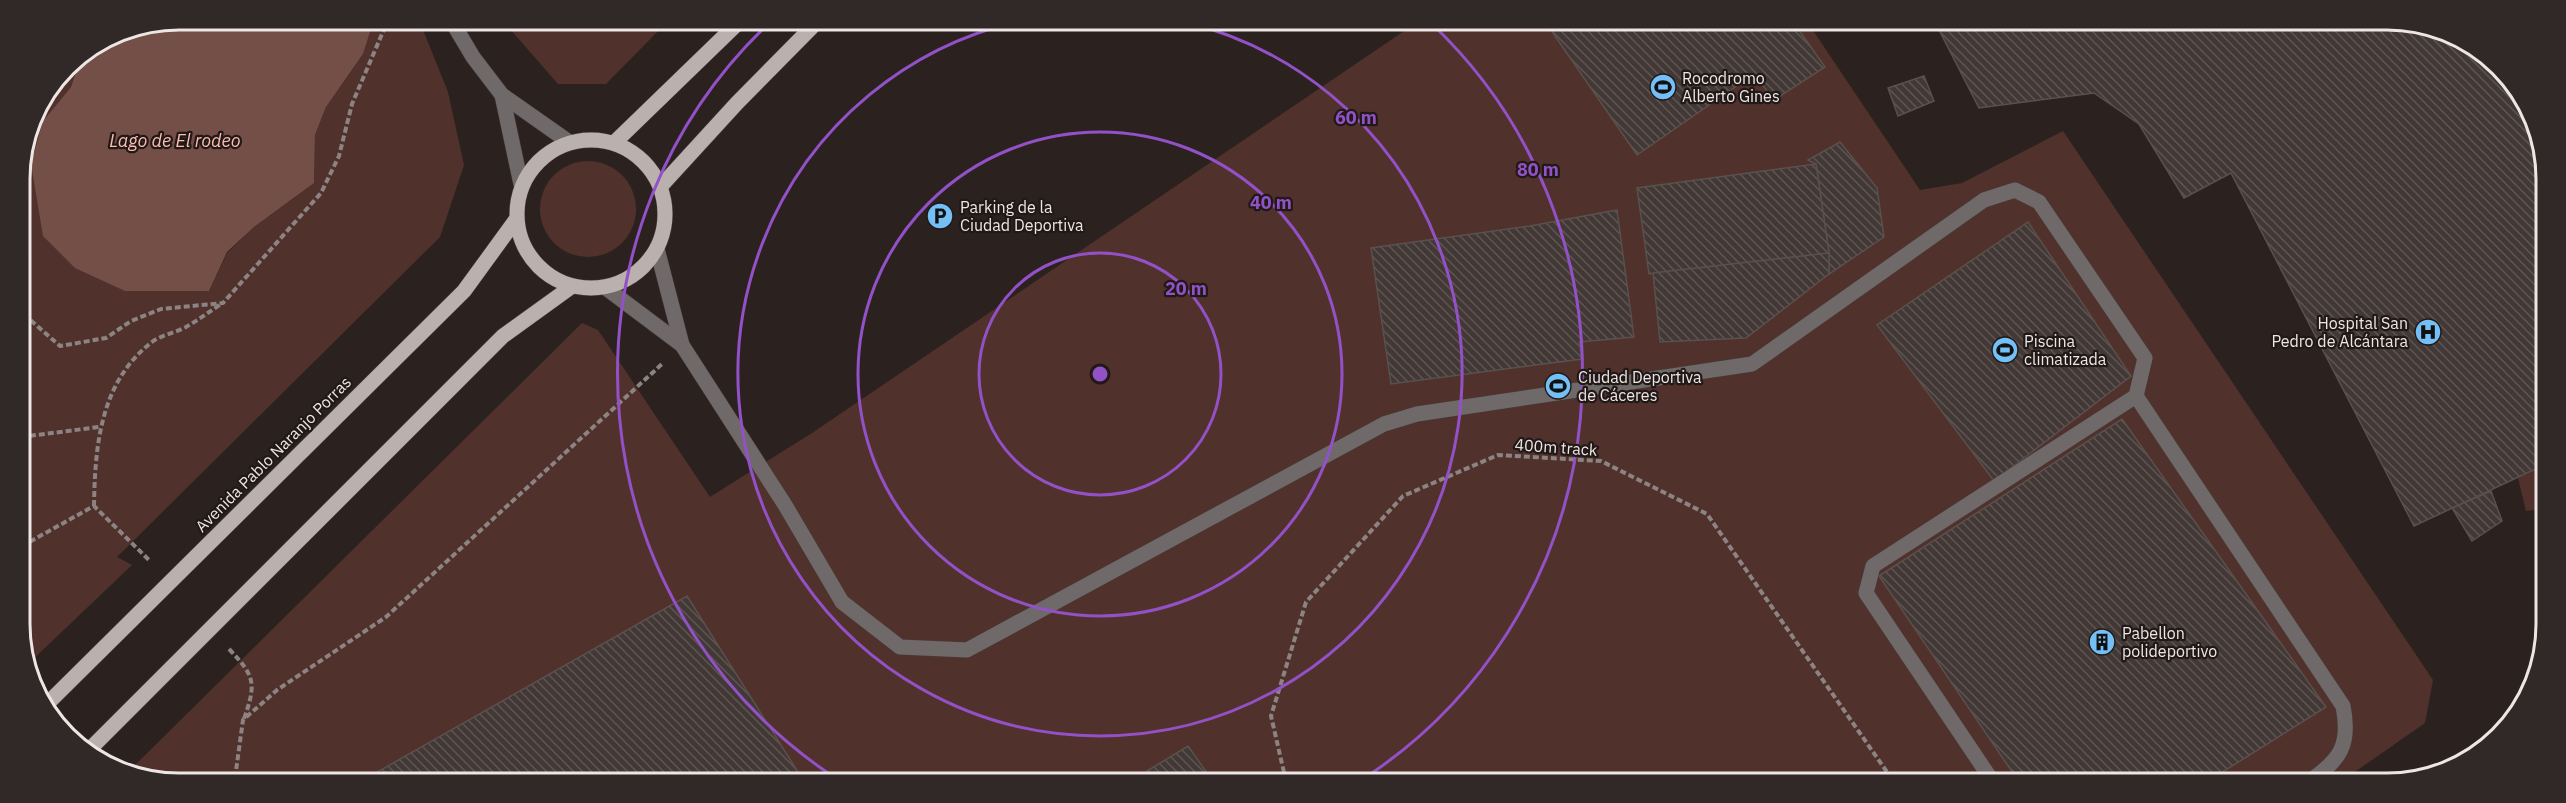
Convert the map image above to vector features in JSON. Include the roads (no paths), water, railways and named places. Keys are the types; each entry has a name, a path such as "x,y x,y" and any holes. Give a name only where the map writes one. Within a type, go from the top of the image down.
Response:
{"main road":[{"path":"614,143 731,30"},
{"path":"661,186 737,103 809,30"},
{"path":"569,142 614,143 642,159 661,186 666,218 657,249 636,274 606,288 571,287 532,263 515,221 521,184 541,158 569,142"},
{"name":"Avenida Pablo Naranjo Porras","path":"51,700 464,291 515,221"},
{"path":"93,745 503,336 571,287"}],"street":[{"path":"457,30 473,57 502,95 569,142"},
{"path":"502,95 521,184"},
{"path":"657,249 682,345 785,505 842,602 900,647 967,650 1384,424 1418,414 1752,364 1984,200 2015,190 2039,202 2145,358 2136,396 1873,566 1866,593 1987,773"},
{"path":"606,288 682,345"},
{"path":"2136,396 2343,705 2347,728 2339,758 2320,773"}],"water":[{"name":"Lago de El rodeo","path":"169,30 371,30 363,54 326,107 315,135 314,183 254,227 227,252 209,291 125,291 75,268 43,236 31,164 43,121 71,87 76,72 104,50 122,41 150,33"}],"place":[{"name":"Rocodromo Alberto Gines","path":"1663,87"},
{"name":"Parking de la Ciudad Deportiva","path":"940,216"},
{"name":"Hospital San Pedro de Alcántara","path":"2428,332"},
{"name":"Piscina climatizada","path":"2005,350"},
{"name":"Ciudad Deportiva de Cáceres","path":"1558,386"},
{"name":"Pabellon polideportivo","path":"2102,642"}]}
